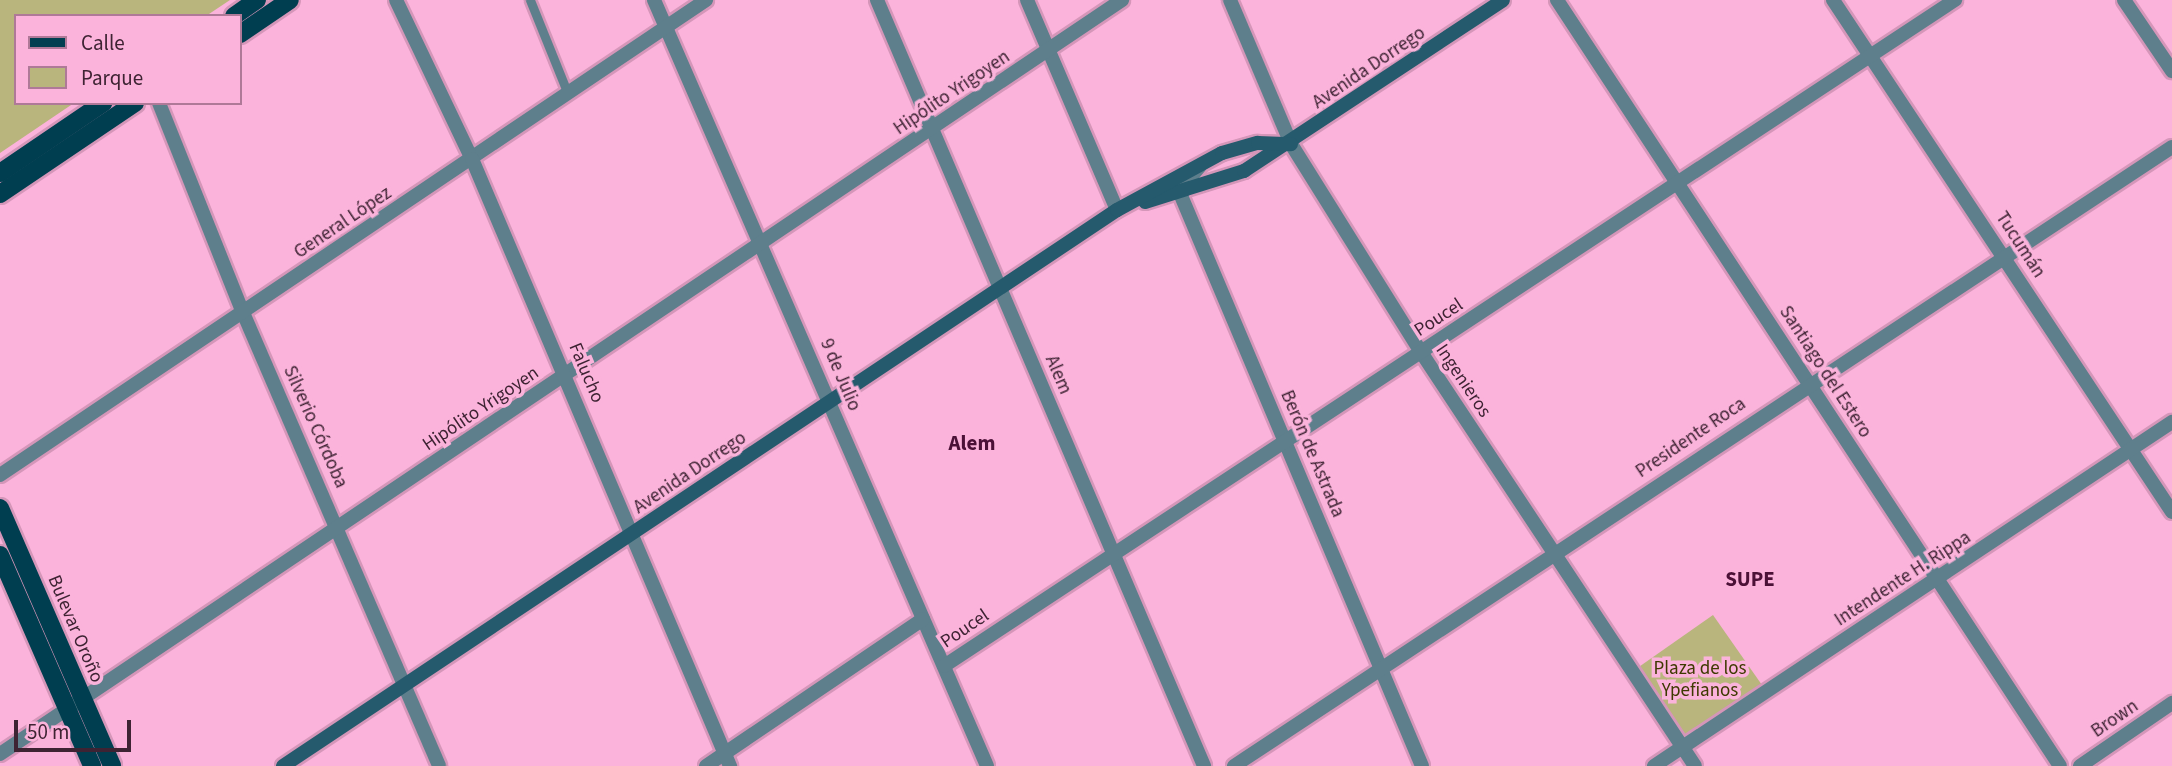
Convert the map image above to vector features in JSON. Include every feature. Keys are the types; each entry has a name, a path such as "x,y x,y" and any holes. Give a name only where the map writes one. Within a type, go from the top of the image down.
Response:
{"main road":[{"path":"237,14 257,0"},
{"path":"242,32 290,0"},
{"name":"Avenida Dorrego","path":"1117,210 1244,170 1291,144 1503,0"},
{"path":"0,173 100,105"},
{"path":"0,194 132,105"},
{"name":"Avenida Dorrego","path":"283,766 1117,210 1202,163 1258,143 1291,144"},
{"name":"Bulevar Oroño","path":"0,508 112,766"},
{"name":"Bulevar Oroño","path":"0,555 92,766"}],"street":[{"name":"Falucho","path":"396,0 472,159 728,760"},
{"name":"9 de Julio","path":"654,0 762,243 987,766"},
{"name":"General López","path":"0,475 244,315 706,0"},
{"name":"Alem","path":"877,0 934,128 1204,766"},
{"path":"1027,0 1117,210"},
{"name":"Hipólito Yrigoyen","path":"0,754 1122,0"},
{"name":"Ingenieros","path":"1230,0 1291,144 1421,352 1695,766"},
{"name":"Santiago del Estero","path":"1557,0 2060,766"},
{"name":"Tucumán","path":"1833,0 2172,512"},
{"name":"Poucel","path":"944,666 1286,439 1678,185 1955,0"},
{"path":"2124,0 2172,71"},
{"name":"Silverio Córdoba","path":"160,105 244,315 338,527 439,766"},
{"name":"Presidente Roca","path":"1234,766 2003,254 2172,147"},
{"path":"1179,191 1202,163"},
{"name":"Berón de Astrada","path":"1179,191 1422,766"},
{"name":"Intendente H. Rippa","path":"1654,766 1938,580 2172,422"},
{"name":"Poucel","path":"706,766 728,760 923,619"},
{"name":"Brown","path":"2080,766 2172,704"}],"lane":[{"path":"530,0 568,94"}],"green space":[{"path":"0,0 230,0 209,14 14,14 14,105 71,105 0,153"},
{"name":"Plaza de los Ypefianos","path":"1713,615 1766,691 1686,747 1633,671"}],"district":[{"name":"Alem","path":"972,443"},
{"name":"SUPE","path":"1750,579"}]}
